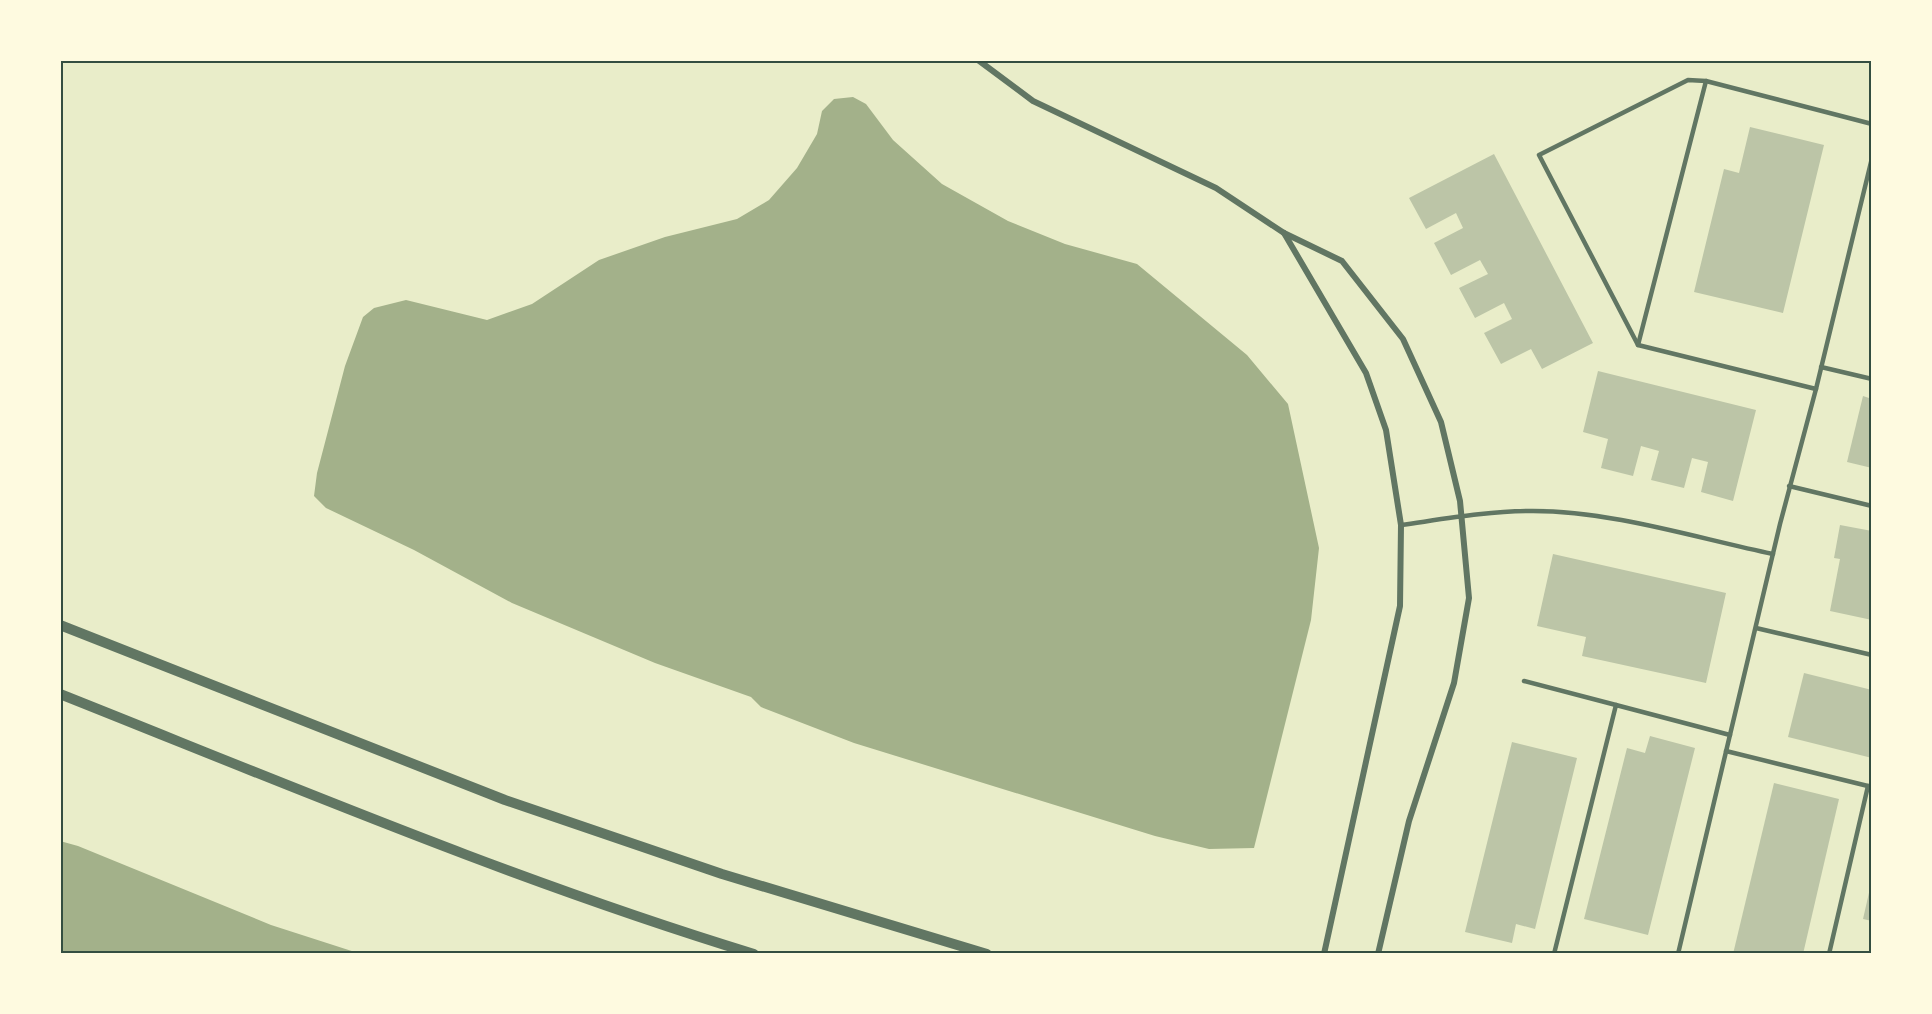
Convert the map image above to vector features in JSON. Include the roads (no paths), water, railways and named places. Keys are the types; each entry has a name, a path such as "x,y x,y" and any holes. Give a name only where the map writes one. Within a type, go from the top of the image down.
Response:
{"street":[{"path":"978,60 1033,101 1216,188 1284,233 1342,261 1403,339 1441,422 1461,516 1469,598 1454,683 1409,820 1378,954"},
{"path":"1284,233 1366,373 1386,430 1401,525 1400,606 1324,954"},
{"path":"60,625 505,800 722,874 987,954"},
{"path":"60,694 492,864 754,954"}],"lane":[{"path":"1816,389 1638,345 1539,156 1688,80 1706,81 1872,123"},
{"path":"1638,345 1706,81"},
{"path":"1678,954 1789,486 1816,389 1872,158"},
{"path":"1821,367 1872,379"},
{"path":"1789,486 1872,506"},
{"path":"1401,525 1461,516 1533,511 1593,515 1773,554"},
{"path":"1756,628 1872,655"},
{"path":"1524,681 1730,735"},
{"path":"1554,954 1616,705"},
{"path":"1726,751 1870,787 1830,954"}]}
